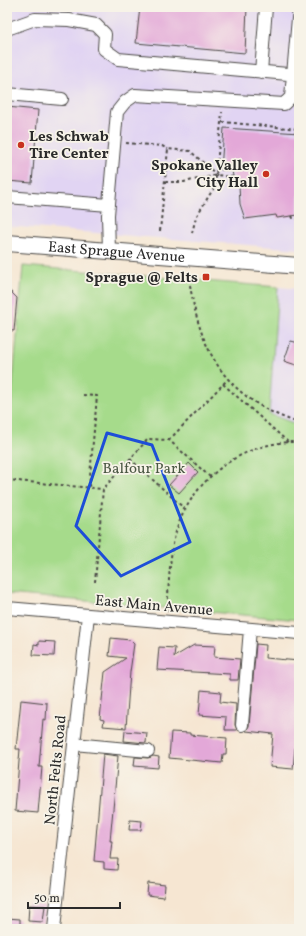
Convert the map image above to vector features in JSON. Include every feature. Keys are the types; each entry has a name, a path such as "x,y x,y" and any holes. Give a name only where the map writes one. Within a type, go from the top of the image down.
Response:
{"main road":[{"name":"East Sprague Avenue","path":"7,244 299,266"}],"street":[{"path":"261,72 266,7"},
{"path":"109,251 109,205 117,112 125,102 135,95 284,104 291,97 296,75 299,7"},
{"path":"7,29 35,19 69,20 96,25 105,34 104,50 118,59 296,75"},
{"path":"7,94 62,99"},
{"path":"7,197 109,205"},
{"name":"East Main Avenue","path":"7,608 299,633"},
{"name":"North Felts Road","path":"54,929 88,615"},
{"path":"242,725 250,629"},
{"path":"74,744 148,751"}],"path":[{"path":"192,233 196,217 216,186 223,101"},
{"path":"222,122 299,129"},
{"path":"114,142 162,146 168,149 190,151 217,175"},
{"path":"160,231 168,149"},
{"path":"165,182 184,182 217,175 233,177"},
{"path":"292,216 293,218 299,219"},
{"path":"190,285 200,330 213,358 228,379 245,395 267,410 299,423"},
{"path":"169,440 228,379"},
{"path":"223,384 288,442"},
{"path":"83,395 97,396 89,487"},
{"path":"95,582 103,489 148,439 169,440 210,477"},
{"path":"166,622 172,554 176,534 186,510 199,489 210,477 230,461 248,452 266,446 288,442 299,442"},
{"path":"130,459 186,510"},
{"path":"7,480 103,489"}],"highlighted area":[{"path":"107,433 152,445 190,542 121,576 76,526"}],"shaded area":[{"path":"7,7 299,7 299,249 7,226"},
{"path":"278,287 299,289 299,425 269,414"}],"green space":[{"name":"Balfour Park","path":"23,266 278,287 269,414 299,425 299,620 7,594 7,417 10,417"}],"building":[{"path":"140,7 247,7 245,53 136,43"},
{"name":"Les Schwab Tire Center","path":"7,107 38,110 32,183 7,181"},
{"name":"Spokane Valley City Hall","path":"224,128 299,133 298,215 277,218 276,215 245,219 240,204 239,185 235,186 232,171 221,170"},
{"path":"7,288 17,298 14,331 7,330"},
{"path":"291,341 299,343 299,366 284,361"},
{"path":"189,463 198,472 179,493 169,485"},
{"path":"111,638 130,640 134,644 130,672 126,728 103,726 104,720 100,719 105,672 126,658 109,656"},
{"path":"39,641 55,642 54,656 33,655 34,644 39,645"},
{"path":"256,644 266,645 265,658 299,661 299,706 293,769 270,767 273,734 246,731 249,726"},
{"path":"194,645 215,646 214,657 240,659 238,680 230,680 230,674 157,670 159,647 175,648 174,657"},
{"path":"201,690 221,692 220,702 236,704 235,725 237,730 225,730 226,717 199,715"},
{"path":"21,700 47,703 46,720 43,719 39,767 42,767 38,813 15,811 20,749 16,749"},
{"path":"125,731 147,733 146,743 124,741"},
{"path":"171,732 227,738 226,754 223,754 222,763 169,758"},
{"path":"103,754 118,756 110,841 112,841 110,859 118,859 117,870 104,869 104,862 94,861"},
{"path":"153,756 159,757 158,768 134,766 135,757 148,758"},
{"path":"130,820 142,821 141,830 129,830"},
{"path":"148,883 165,885 164,897 147,895"},
{"path":"29,905 45,906 43,922 28,921"},
{"path":"7,918 20,919 20,929 7,929"}],"place":[{"name":"Les Schwab Tire Center","path":"21,145"},
{"name":"Spokane Valley City Hall","path":"266,174"},
{"name":"Sprague @ Felts","path":"206,277"}]}
